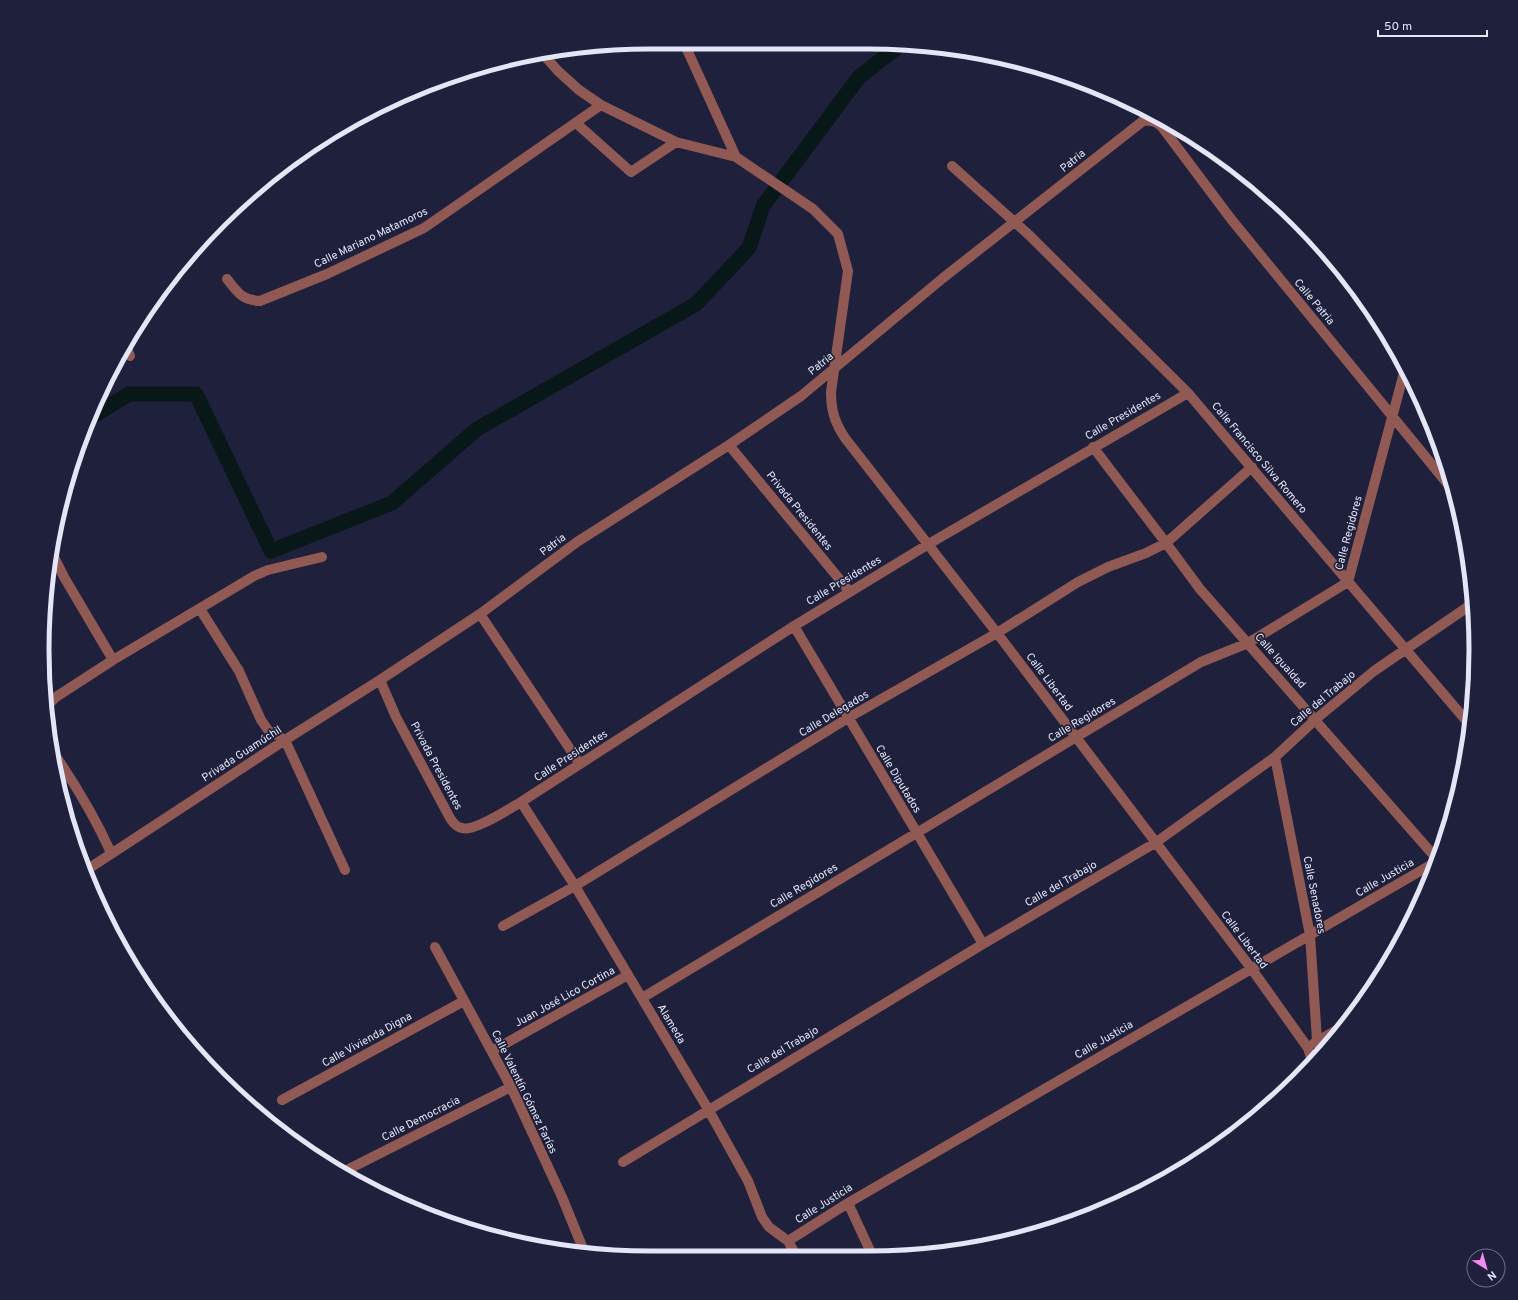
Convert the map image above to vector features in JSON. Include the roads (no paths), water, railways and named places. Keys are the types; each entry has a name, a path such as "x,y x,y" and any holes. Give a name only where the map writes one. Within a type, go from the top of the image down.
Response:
{"street":[{"path":"687,49 736,157"},
{"path":"547,59 578,90 601,105 676,142 736,157"},
{"name":"Calle Mariano Matamoros","path":"227,279 238,293 248,300 260,302 328,274 424,228 601,105"},
{"name":"Patria","path":"380,680 480,614 577,542 801,396 1014,222 1138,125 1151,120"},
{"path":"576,123 631,172 676,142"},
{"name":"Calle Patria","path":"1167,129 1231,220 1444,478"},
{"name":"Calle Libertad","path":"736,157 804,203 826,220 838,234 848,271 831,407 835,422 845,438 997,633 1251,968 1308,1048 1311,1056"},
{"name":"Calle Francisco Silva Romero","path":"952,166 1014,222 1188,393 1465,719"},
{"path":"128,352 130,356"},
{"name":"Calle Regidores","path":"642,998 1201,662 1248,643 1348,582 1403,377"},
{"name":"Calle Presidentes","path":"521,802 794,626 1093,447 1188,393"},
{"name":"Privada Presidentes","path":"729,444 850,592"},
{"name":"Calle Igualdad","path":"1093,447 1200,589 1316,719 1433,854"},
{"path":"1166,543 1252,467"},
{"name":"Calle Delegados","path":"503,926 575,886 848,718 997,633 1078,582 1108,567 1146,553 1166,543"},
{"path":"51,702 56,697 113,660 254,576 268,570 322,557"},
{"path":"56,561 113,660"},
{"name":"Calle del Trabajo","path":"623,1162 708,1109 983,944 1155,843 1275,757 1316,719 1374,671 1405,648 1468,607"},
{"path":"200,609 239,671 261,720 268,730 285,740 345,870"},
{"path":"480,614 580,764"},
{"name":"Calle Diputados","path":"794,626 983,944"},
{"name":"Privada Presidentes","path":"380,680 396,717 455,825 462,828 476,826 521,802"},
{"name":"Privada Guamúchil","path":"90,867 285,740 380,680"},
{"name":"Calle Senadores","path":"1275,757 1310,935 1317,1040"},
{"path":"61,765 101,828 112,853"},
{"name":"Alameda","path":"521,802 575,886 708,1109 748,1181 762,1217 769,1227 788,1241 794,1251"},
{"name":"Calle Justicia","path":"788,1241 848,1203 1428,866"},
{"name":"Calle Valentín Gómez Farías","path":"435,947 511,1087 562,1197 582,1247"},
{"name":"Juan José Lico Cortina","path":"492,1051 628,975"},
{"name":"Calle Vivienda Digna","path":"282,1100 464,1001"},
{"path":"1313,1054 1308,1048 1317,1040 1331,1032"},
{"name":"Calle Democracia","path":"348,1169 511,1087"},
{"path":"848,1203 870,1251"}],"waterway":[{"path":"98,413 129,394 196,394 271,551 392,503 477,429 696,304 749,248 763,206 859,77 894,50"}]}
